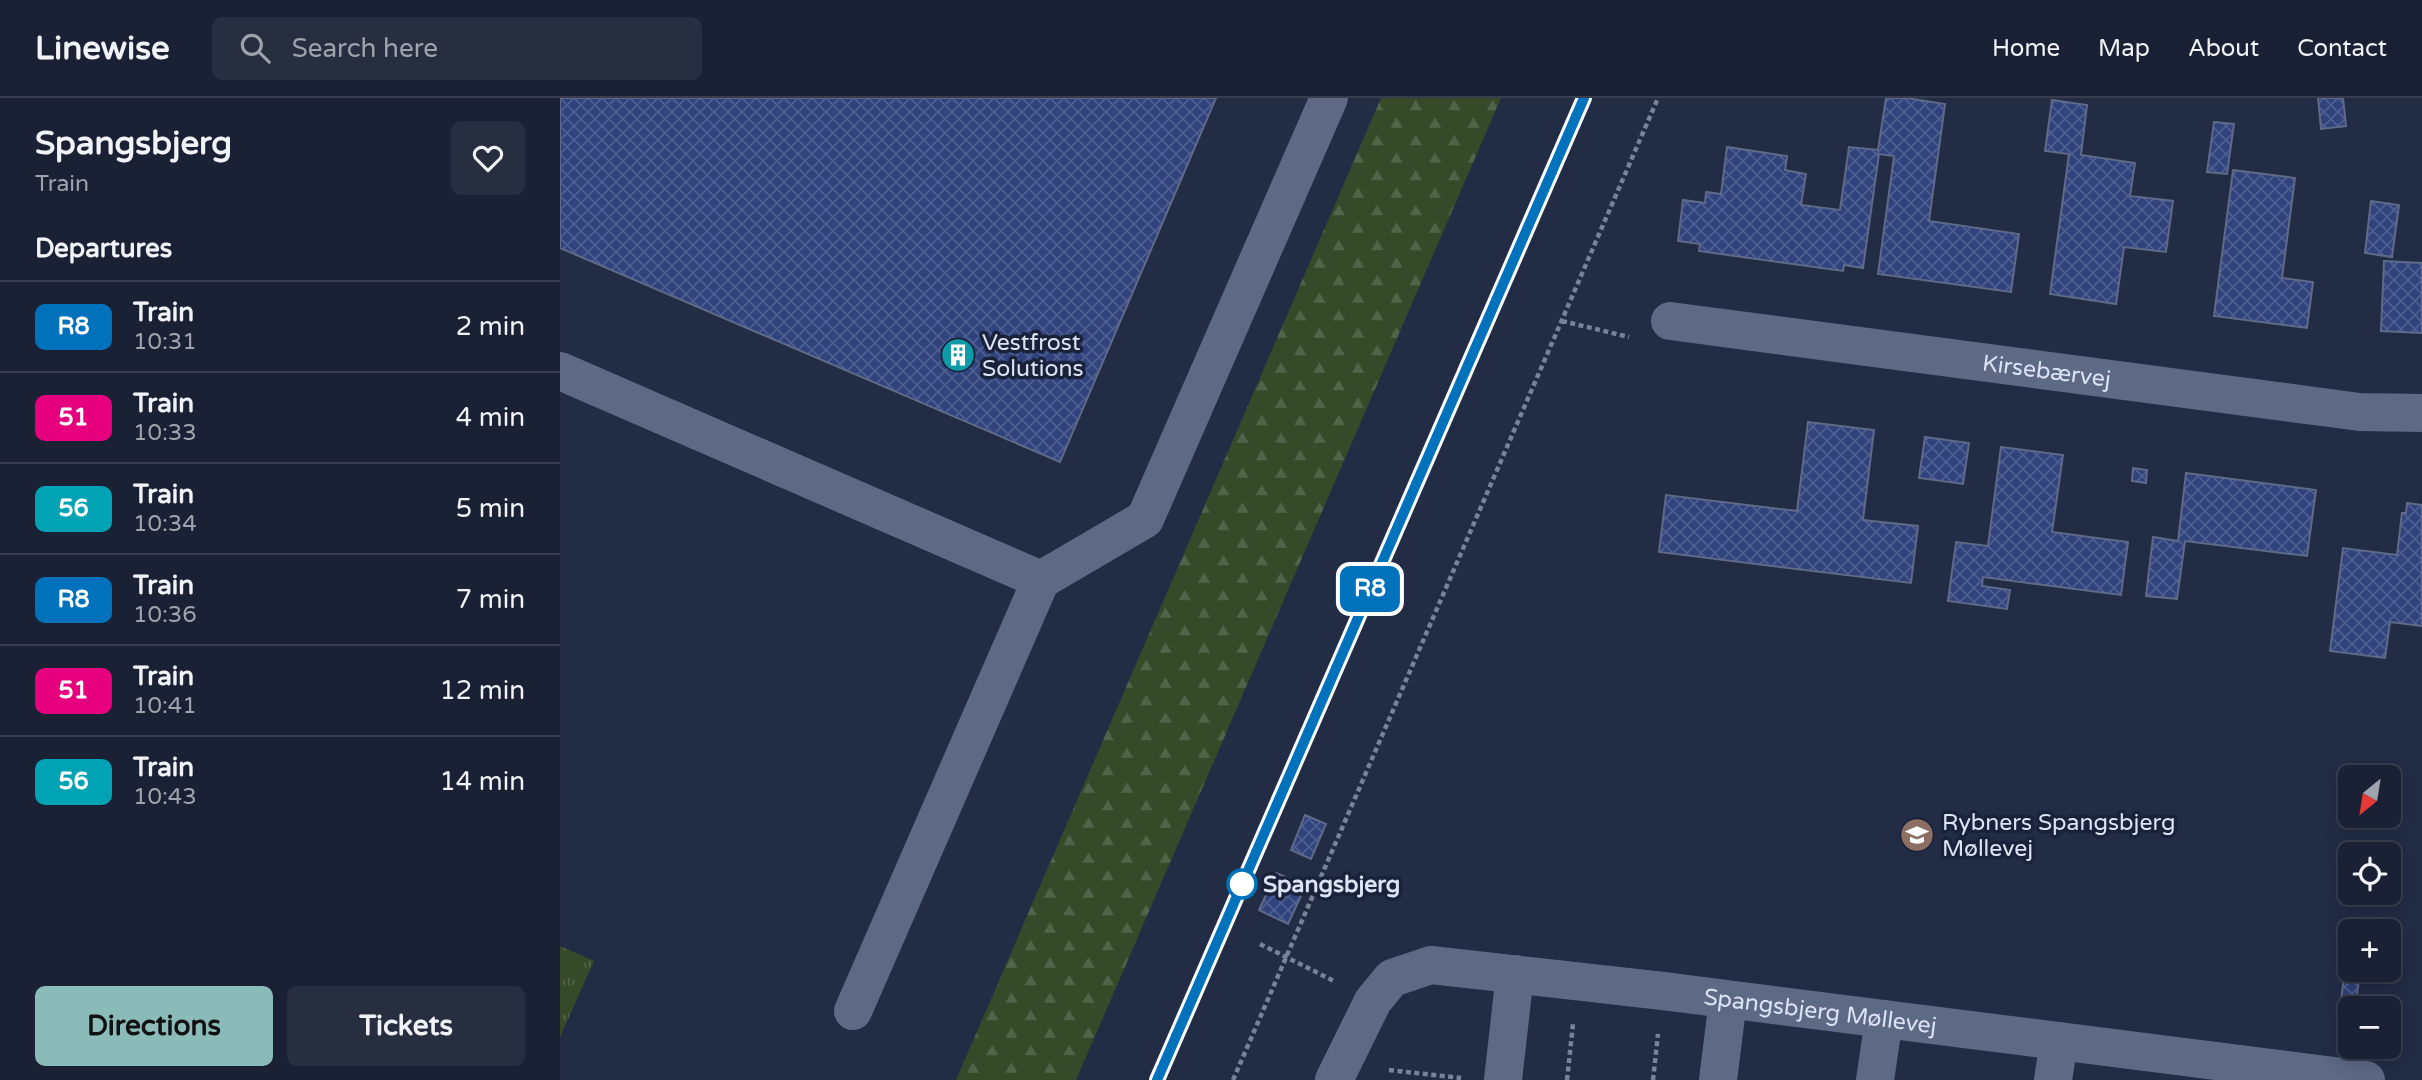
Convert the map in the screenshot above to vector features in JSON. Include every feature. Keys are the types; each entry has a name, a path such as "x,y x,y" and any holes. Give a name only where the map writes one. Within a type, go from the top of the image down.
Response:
{"street":[{"path":"853,1011 1041,580 1145,519 1329,98"},
{"name":"Kirsebærvej","path":"1670,321 2360,412 2422,413"},
{"path":"560,371 1041,580"},
{"name":"Spangsbjerg Møllevej","path":"1335,1080 1373,1001 1392,978 1432,965 2059,1041 2208,1070 2366,1080"},
{"path":"1503,1080 1515,974"},
{"path":"1718,1080 1728,1000"},
{"path":"1875,1080 1884,1019"},
{"path":"2053,1080 2059,1041"}],"path":[{"path":"1233,1080 1658,98"},
{"path":"1562,321 1630,338 1670,321"},
{"path":"1260,944 1373,1001"},
{"path":"1567,1080 1578,981"},
{"path":"1381,1069 1462,1078"}],"green space":[{"path":"1381,98 1501,98 1076,1080 956,1080"},
{"path":"560,946 594,961 560,1037"}],"building":[{"name":"Vestfrost Solutions","path":"560,98 1216,98 1060,462 560,248"},
{"path":"1886,98 1945,104 1929,221 2019,234 2011,292 1878,274 1894,156 1879,154 1863,268 1844,265 1843,271 1699,251 1700,244 1678,241 1683,200 1705,203 1706,192 1721,194 1727,147 1787,156 1785,170 1806,174 1801,205 1840,210 1849,147 1878,150"},
{"path":"2318,98 2343,98 2346,126 2321,129"},
{"path":"2052,100 2087,105 2081,155 2135,163 2130,196 2173,201 2166,252 2124,247 2116,304 2050,294 2069,154 2045,151"},
{"path":"2214,122 2234,124 2227,174 2207,172"},
{"path":"2233,170 2295,178 2282,278 2313,282 2307,328 2214,316"},
{"path":"2371,201 2399,205 2392,257 2365,253"},
{"path":"2384,261 2422,263 2422,333 2381,331"},
{"path":"1808,422 1874,430 1863,520 1918,526 1911,583 1659,552 1666,495 1797,511"},
{"path":"1925,437 1969,443 1963,484 1919,478"},
{"path":"2001,447 2063,455 2052,532 2128,542 2121,595 1983,577 1982,586 2010,590 2007,609 1948,601 1956,542 1988,546"},
{"path":"2133,468 2147,470 2146,483 2132,481"},
{"path":"2186,473 2316,490 2307,556 2185,541 2177,599 2146,596 2153,537 2178,541"},
{"path":"2407,503 2422,505 2422,626 2390,622 2385,658 2330,651 2343,548 2397,555 2402,513 2406,513"},
{"path":"1305,815 1326,824 1311,859 1291,850"},
{"path":"1276,873 1306,885 1288,924 1259,910"},
{"path":"2343,982 2359,982 2357,996 2342,996"}],"railway":[{"path":"1157,1080 1584,98"}],"train":[{"name":"R8","path":"1157,1080 1584,98"}],"place":[{"name":"Vestfrost Solutions","path":"958,355"},
{"name":"Rybners Spangsbjerg Møllevej","path":"1917,835"},
{"name":"Spangsbjerg","path":"1242,884"}]}
